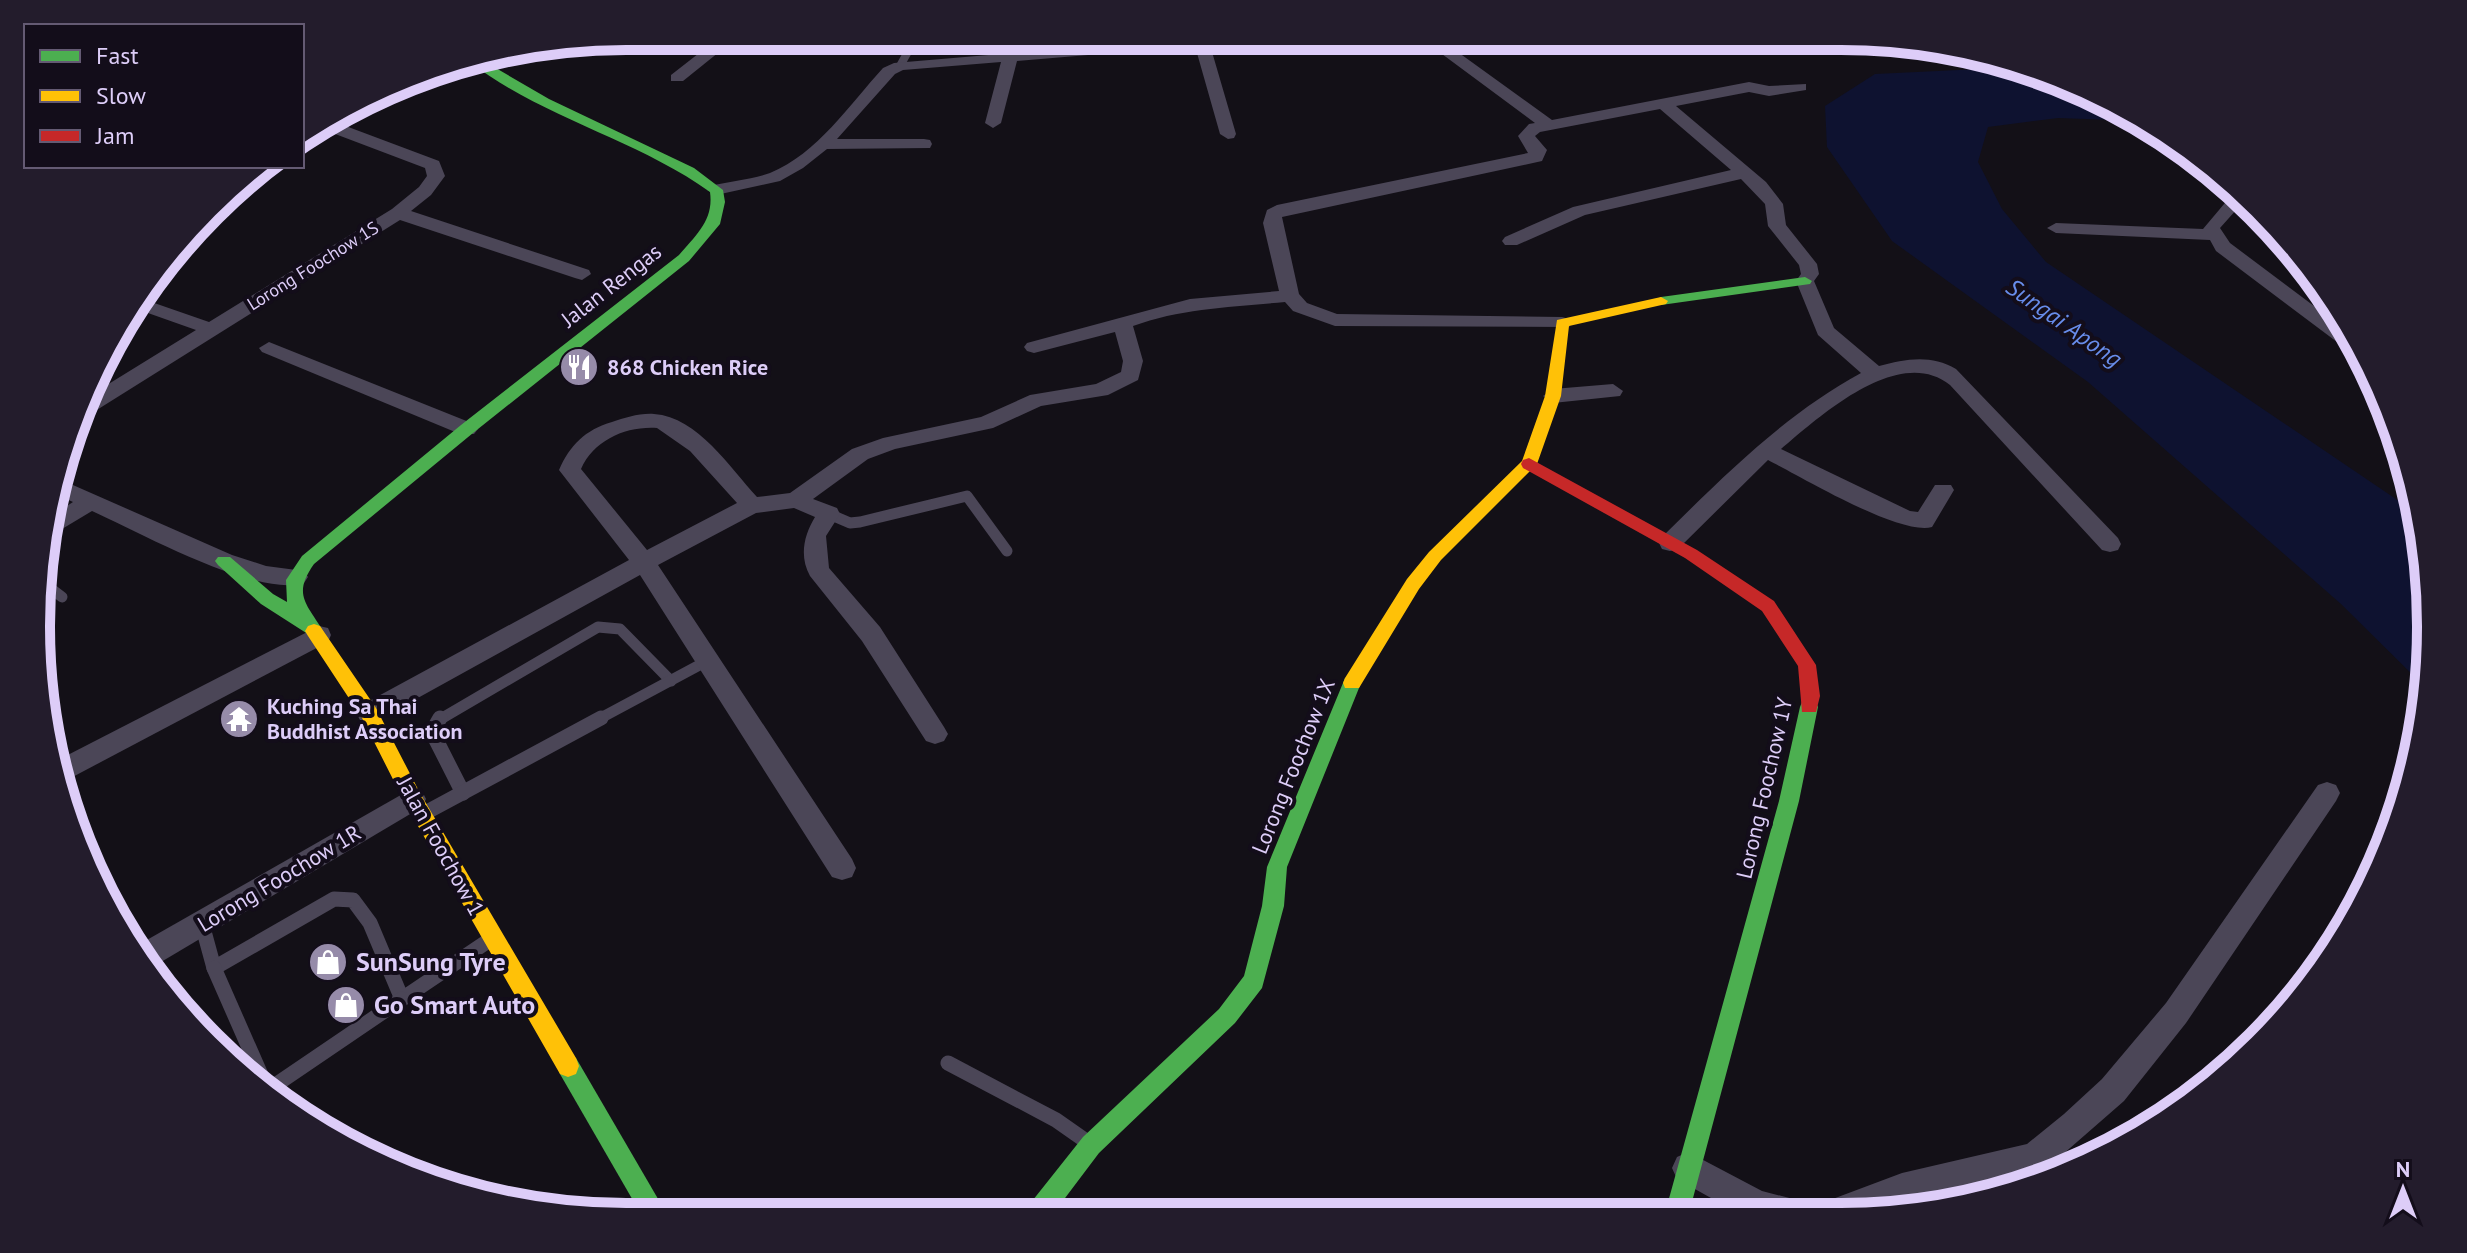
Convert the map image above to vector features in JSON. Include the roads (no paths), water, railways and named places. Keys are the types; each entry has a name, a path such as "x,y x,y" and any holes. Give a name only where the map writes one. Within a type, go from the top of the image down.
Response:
{"street":[{"path":"677,78 713,50"},
{"path":"490,67 545,102 689,171 716,190 753,184 785,172 821,144 889,71 900,66 1094,50"},
{"path":"1204,50 1228,134"},
{"path":"1445,50 1549,125"},
{"path":"993,123 1010,57"},
{"path":"1664,104 1760,186 1774,204 1777,226 1808,264 1810,274 1805,281 1680,297 1562,323 1335,320 1300,307 1290,296 1273,214 1377,189 1536,157 1538,150 1528,140 1527,133 1549,125 1749,87 1769,91 1800,87"},
{"name":"Lorong Foochow 1S","path":"96,401 398,213 425,191 436,176 433,165 336,128"},
{"path":"821,144 924,144"},
{"path":"1511,241 1579,211 1743,173"},
{"name":"Jalan Rengas","path":"296,577 308,560 343,530 699,244 718,216 716,190"},
{"path":"2232,204 2211,228 2213,235 2223,247 2336,332"},
{"path":"398,213 582,274"},
{"path":"2056,228 2213,235"},
{"path":"1805,281 1825,331 1874,373"},
{"path":"1034,347 1190,305 1290,296"},
{"path":"147,306 211,329"},
{"name":"Lorong Foochow 1X","path":"1046,1203 1091,1145 1227,1016 1254,981 1273,906 1277,867 1345,694 1413,584 1435,556 1529,464 1553,396 1562,323"},
{"path":"369,713 752,506 796,500 860,454 891,443 986,423 1037,400 1101,390 1118,384 1131,375 1133,361 1123,325"},
{"path":"269,348 467,429"},
{"path":"1670,543 1765,450 1805,416 1874,373 1923,364 1942,369 1978,403 2110,544"},
{"path":"1553,396 1613,391"},
{"path":"752,506 679,430 660,421 639,422 606,431 577,450 570,470 644,563 842,868"},
{"path":"1765,450 1906,519 1924,521 1943,490"},
{"name":"Lorong Foochow 1Y","path":"1529,464 1670,543 1768,606 1807,665 1811,696 1789,801 1679,1203"},
{"path":"67,491 224,561 265,575 296,577"},
{"path":"796,500 829,514 815,536 818,570 871,634 935,734"},
{"path":"60,521 89,502"},
{"path":"68,768 313,629 267,599 224,561"},
{"name":"Jalan Foochow 1","path":"296,577 290,591 369,713 417,807 648,1203"},
{"path":"1867,1202 1902,1189 2012,1174 2035,1158 2113,1090 2176,1013 2327,793"},
{"name":"Lorong Foochow 1R","path":"151,953 417,807"},
{"path":"1688,1168 1752,1203"}],"lane":[{"path":"900,66 909,50"},
{"path":"829,514 850,523 860,522 967,496 1007,551"},
{"path":"51,589 62,597"},
{"path":"463,793 432,732 440,718 598,627 620,629 671,681"},
{"path":"417,807 463,793 707,661"},
{"path":"214,968 334,899 353,900 370,923 402,999"},
{"path":"202,924 214,968 259,1070"},
{"path":"276,1084 493,938"},
{"path":"948,1063 1056,1120 1091,1145"}],"water":[{"name":"Sungai Apong","path":"1988,69 2061,94 2116,120 2058,118 1988,127 1978,162 2002,209 2046,262 2404,504 2416,589 2415,677 2341,604 2088,382 1892,241 1827,147 1825,106 1875,74"}],"place":[{"name":"868 Chicken Rice","path":"579,367"},
{"name":"Kuching Sa Thai Buddhist Association","path":"239,719"},
{"name":"SunSung Tyre","path":"328,962"},
{"name":"Go Smart Auto","path":"346,1005"}]}
